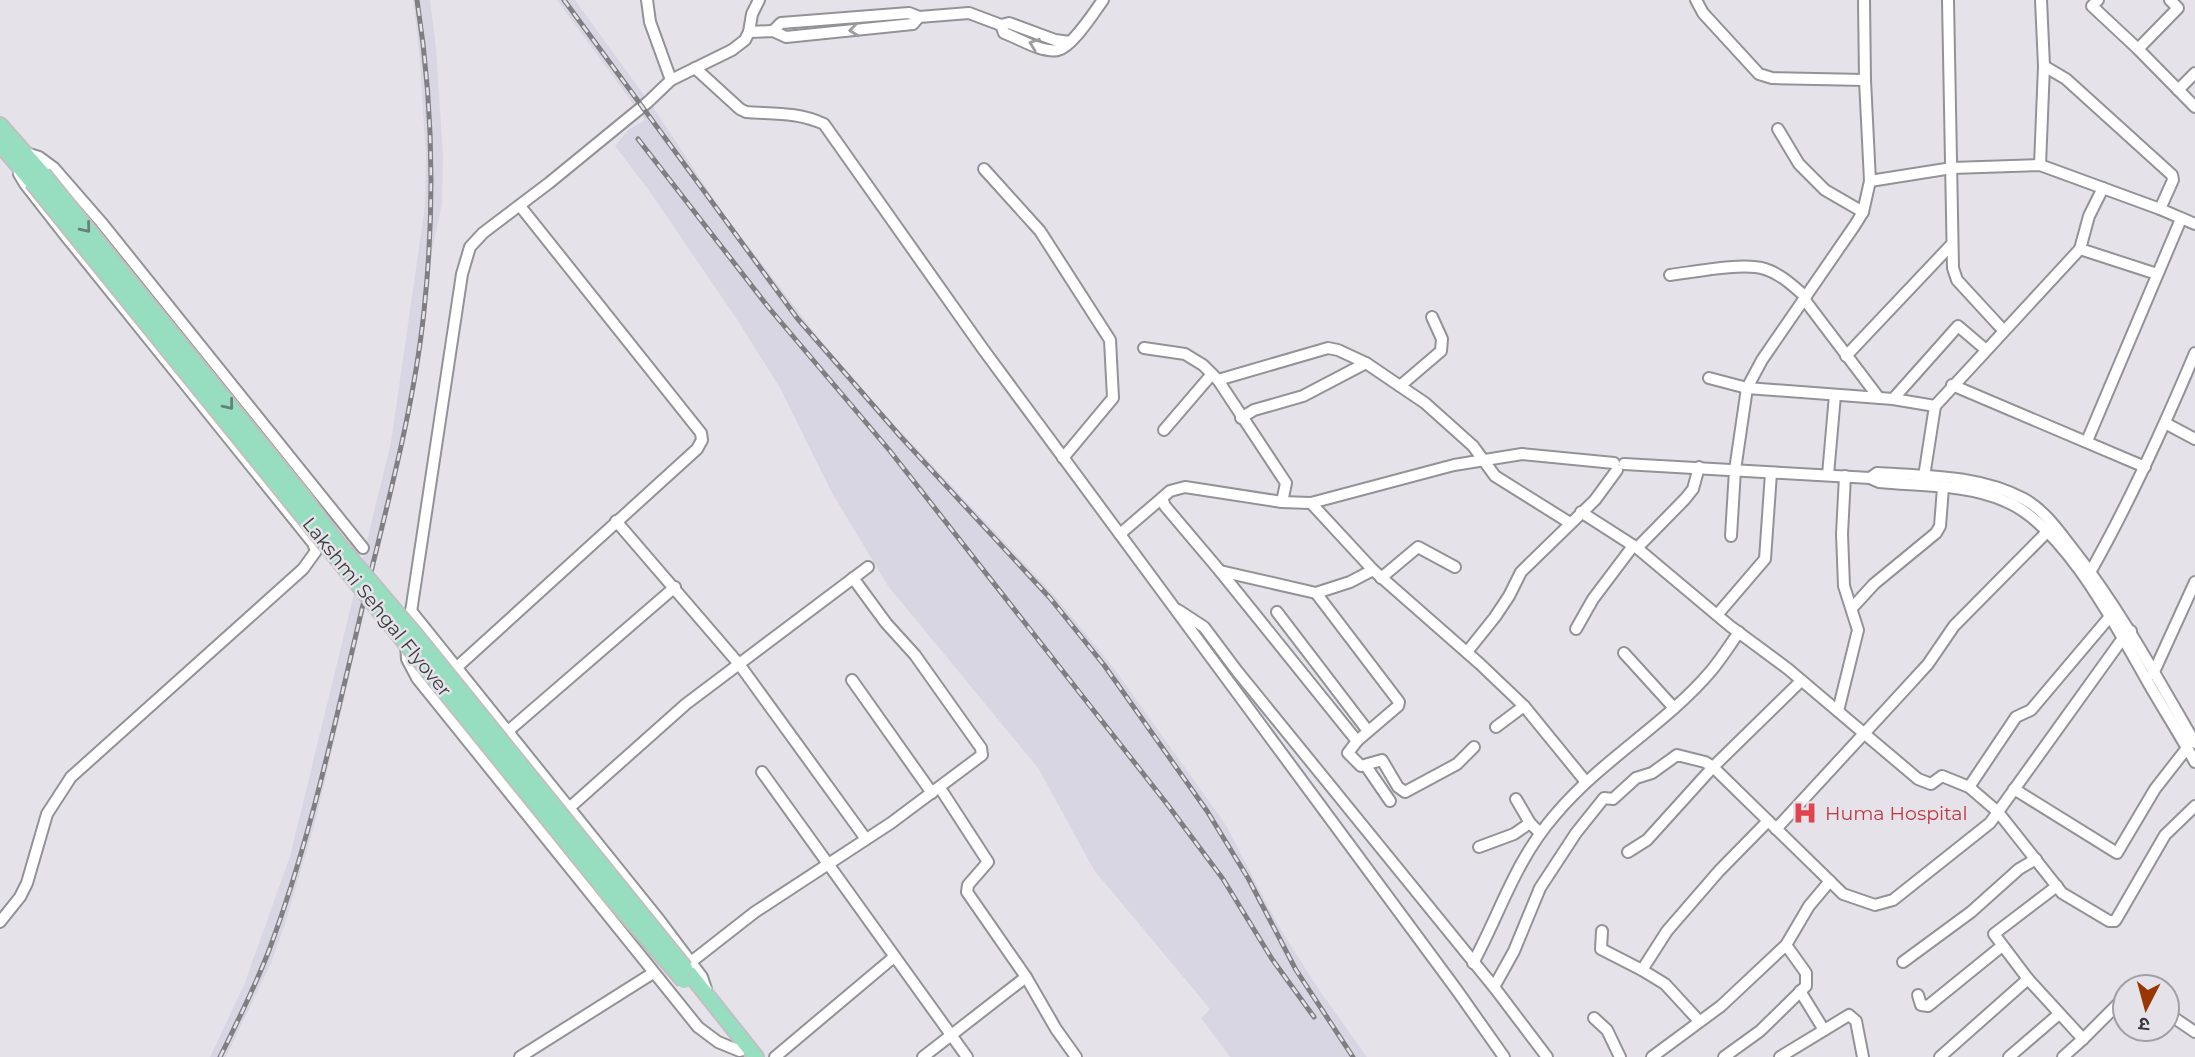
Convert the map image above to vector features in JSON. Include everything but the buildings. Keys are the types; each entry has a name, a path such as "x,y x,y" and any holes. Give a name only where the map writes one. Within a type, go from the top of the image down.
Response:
{"main road":[{"path":"0,125 20,157"},
{"path":"0,144 20,157"},
{"name":"Lakshmi Sehgal Flyover","path":"20,157 304,498 335,540 414,633 756,1057"},
{"name":"Lakshmi Sehgal Flyover","path":"688,973 742,1054"}],"street":[{"path":"647,0 650,22 671,80"},
{"path":"742,1054 718,1042 698,1027 653,973 417,678 407,659 406,645 465,259 470,247 483,233 648,102 671,80 732,50 745,40 750,32 752,14 760,0"},
{"path":"750,32 773,31 781,23 909,13 919,17 969,13 1001,25 1009,23 1055,40 1070,42 1103,0"},
{"path":"1696,0 1703,13 1759,74 1772,78 1865,80"},
{"path":"1731,536 1735,470 1747,388 1755,370 1863,212 1870,181 1864,0"},
{"path":"1948,0 1953,268 1957,280 2003,330"},
{"path":"2040,165 2044,66 2041,0"},
{"path":"2092,2 2195,107"},
{"path":"2138,49 2178,3"},
{"path":"2044,66 2066,79 2172,175 2173,180 2160,209"},
{"path":"695,68 746,113 793,114 807,116 824,124 983,349 1504,1057"},
{"path":"2178,90 2195,73"},
{"path":"1778,129 1799,164 1825,190 1863,212"},
{"path":"0,922 20,897 27,883 47,814 71,778 306,565 316,551 313,543 24,184 20,157 39,157 54,167 363,548"},
{"path":"1870,181 1952,168 2040,165 2195,224"},
{"path":"984,169 1040,231 1111,345 1113,398 1063,458"},
{"path":"1923,481 1935,405 2080,249 2089,216 2103,188"},
{"path":"456,668 697,449 702,440 701,433 520,206"},
{"path":"2087,441 2181,219"},
{"path":"1846,356 1952,244"},
{"path":"2080,249 2157,274"},
{"path":"1670,275 1721,269 1762,268 1783,277 1805,298 1879,398"},
{"path":"1399,386 1441,351 1442,339 1432,317"},
{"path":"1893,399 1958,326 1985,349"},
{"path":"1144,348 1185,354 1215,377 1286,483 1282,502"},
{"path":"1164,430 1215,377 1328,348 1338,349 1366,363 1449,423 1473,446 1495,475 1570,523"},
{"path":"2088,575 2121,517 2195,353"},
{"path":"1241,418 1254,410 1303,396 1366,363"},
{"path":"1709,378 1747,388 1893,399 1935,405"},
{"path":"1952,385 2145,467"},
{"path":"1828,474 1835,395"},
{"path":"2165,424 2195,439"},
{"path":"1120,534 1170,491 1185,487 1282,502 1311,503 1454,465 1522,454 1619,466 1828,474 1870,478 1879,482 1897,479 1991,490 2050,528 2114,612 2148,683 2161,694"},
{"path":"1467,652 1495,617 1521,572 1600,495 1619,466"},
{"path":"1576,629 1592,599 1635,547 1693,489 1699,467"},
{"path":"1717,615 1765,559 1771,473"},
{"path":"1838,711 1857,635 1844,586 1842,534 1845,476"},
{"path":"1923,481 1943,488 1991,490"},
{"path":"1852,608 1874,584 1936,533 1940,526 1943,488"},
{"path":"1162,498 1165,506 1357,741"},
{"path":"1311,503 1377,574 1524,706 1586,782"},
{"path":"1581,512 1635,547 1925,783 1934,784 1942,776 1969,787 1998,812 2057,886 2075,903 2109,921 2115,921 2165,835 2195,806"},
{"path":"617,521 739,664 866,839"},
{"path":"1642,970 1676,921 1719,871 1772,825 1863,733 1928,664 1954,626 2050,528"},
{"path":"1220,571 1316,593 1377,574 1418,547 1455,567"},
{"path":"568,809 686,704 868,566"},
{"path":"411,611 568,809 688,973 755,912 866,839 981,757 981,748 915,656 886,623 853,578"},
{"path":"2148,683 2195,582"},
{"path":"507,732 675,587"},
{"path":"1316,593 1398,698 1398,706 1357,741 1348,753 1361,765 1366,766 1382,760 1398,787 1405,792 1457,764 1475,747"},
{"path":"1176,609 1204,627 1494,987 1547,1057"},
{"path":"1277,612 1368,731"},
{"path":"1969,787 2016,717 2031,710 2114,612"},
{"path":"1473,963 1512,878 1556,813 1586,782 1674,708 1711,671 1738,632"},
{"path":"2127,635 2154,672 2161,694 2191,745 2195,762"},
{"path":"1494,987 1514,951 1540,888 1576,833 1604,798 1613,799 1636,778 1652,773 1677,755 1705,762 1713,768 1843,894 1875,905 1893,900 1990,823 2127,635"},
{"path":"1624,653 1674,708"},
{"path":"852,680 988,862 968,885 967,892 1026,977 1056,1029 1076,1057"},
{"path":"1628,852 1647,840 1713,768 1801,681"},
{"path":"1496,727 1524,706"},
{"path":"2014,789 2116,853 2155,789 2191,745"},
{"path":"1366,766 1390,801"},
{"path":"762,772 967,1057"},
{"path":"1516,799 1531,824 1540,833"},
{"path":"1479,847 1514,834 1531,824"},
{"path":"1903,962 1971,912 2020,869 2036,859"},
{"path":"1652,1057 1745,986 1786,945 1810,906 1830,881"},
{"path":"2057,886 1996,931 1994,936 2028,979 2083,1039"},
{"path":"1602,931 1601,949 1665,984 1699,1021"},
{"path":"1724,1057 1760,1031 1806,986 1806,974 1786,945"},
{"path":"1918,995 1921,1004 1928,1006 2002,946"},
{"path":"775,1057 894,957"},
{"path":"520,1057 653,973"},
{"path":"923,1057 1026,977"},
{"path":"1940,1057 2028,979"},
{"path":"1800,991 1824,1030"},
{"path":"2063,1057 2111,1011"},
{"path":"2009,1057 2059,1014"},
{"path":"1780,1057 1846,1017 1852,1016 1856,1021 1863,1057"},
{"path":"1594,1018 1607,1031 1620,1057"}],"shaded area":[{"path":"413,0 430,0 443,156 442,204 432,251 422,347 404,443 315,823 285,924 271,963 226,1057 210,1057 244,985 290,856 391,442 425,206 426,157"},
{"path":"557,0 575,0 657,113 723,213 824,345 877,406 1054,595 1113,667 1226,825 1277,923 1317,987 1367,1057 1230,1057 1201,1018 1210,1009 1094,870 1038,768 888,586 832,493 780,388 648,189 615,146 628,130 645,120"}],"railway":[{"path":"220,1057 268,953 295,873 329,750 405,430 419,351 430,233 429,116 417,0"},
{"path":"564,0 797,318 900,436 1050,598 1104,665 1207,811 1248,878 1296,970 1353,1057"},
{"path":"638,139 769,308 890,451 1167,804 1223,879 1272,959 1314,1017"}],"place":[{"name":"Huma Hospital","path":"1805,813"}]}
